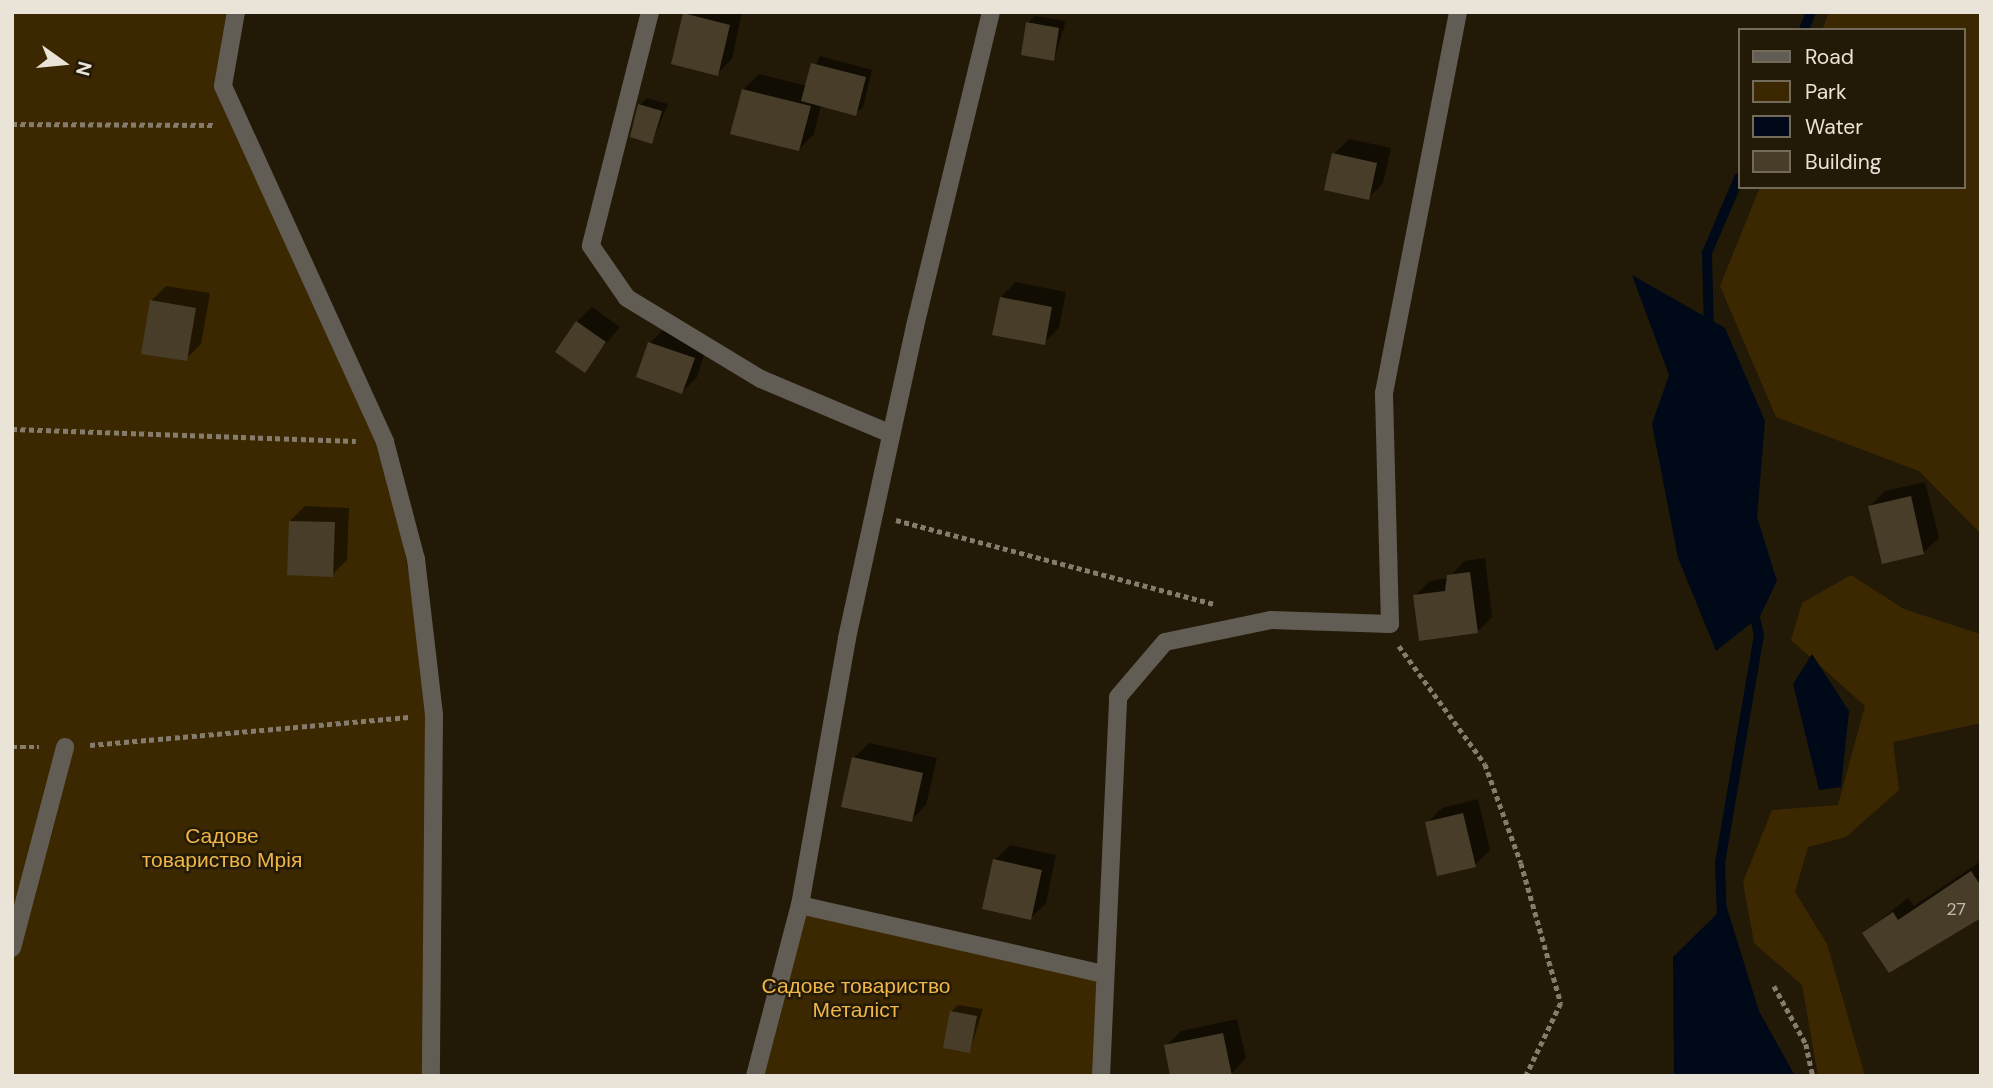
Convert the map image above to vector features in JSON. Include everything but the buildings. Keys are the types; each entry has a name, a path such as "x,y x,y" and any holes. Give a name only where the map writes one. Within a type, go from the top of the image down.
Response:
{"street":[{"path":"236,12 223,86 385,442 416,559 434,715 430,1076"},
{"path":"650,12 591,246 627,298 761,379 891,434"},
{"path":"755,1076 800,905 891,434 991,12"},
{"path":"1101,1076 1103,974 1118,697 1165,642 1271,620 1390,624 1384,393 1458,12"},
{"path":"12,948 65,747"},
{"path":"800,905 1103,974"}],"path":[{"path":"12,124 241,125"},
{"path":"12,429 385,442"},
{"path":"874,514 1218,606"},
{"path":"1390,624 1404,660 1485,764 1521,863 1561,1003 1526,1076"},
{"path":"12,747 65,747 434,715"},
{"path":"1774,986 1806,1044 1813,1076"}],"green space":[{"name":"Садове товариство Мрія","path":"12,12 236,12 223,86 385,442 434,715 431,1076 12,1076"},
{"path":"1829,12 1981,12 1981,534 1919,471 1776,417 1720,286 1759,189 1965,189 1965,28 1823,28"},
{"path":"1851,575 1904,609 1980,634 1981,723 1893,742 1899,790 1846,837 1808,847 1795,892 1827,944 1865,1076 1818,1076 1802,985 1754,943 1743,882 1772,810 1838,805 1865,706 1791,640 1802,603"},
{"name":"Садове товариство Металіст","path":"800,905 1103,974 1101,1076 755,1076"}],"water":[{"path":"1632,275 1725,328 1765,421 1757,517 1777,581 1760,616 1716,651 1678,558 1652,424 1669,375"},
{"path":"1812,654 1849,711 1841,787 1819,790 1793,684"},
{"path":"1726,905 1759,1011 1795,1076 1674,1076 1673,957"}],"waterway":[{"path":"1805,28 1811,12"},
{"path":"1709,332 1707,253 1738,180"},
{"path":"1722,920 1720,863 1759,635 1753,610"}]}
